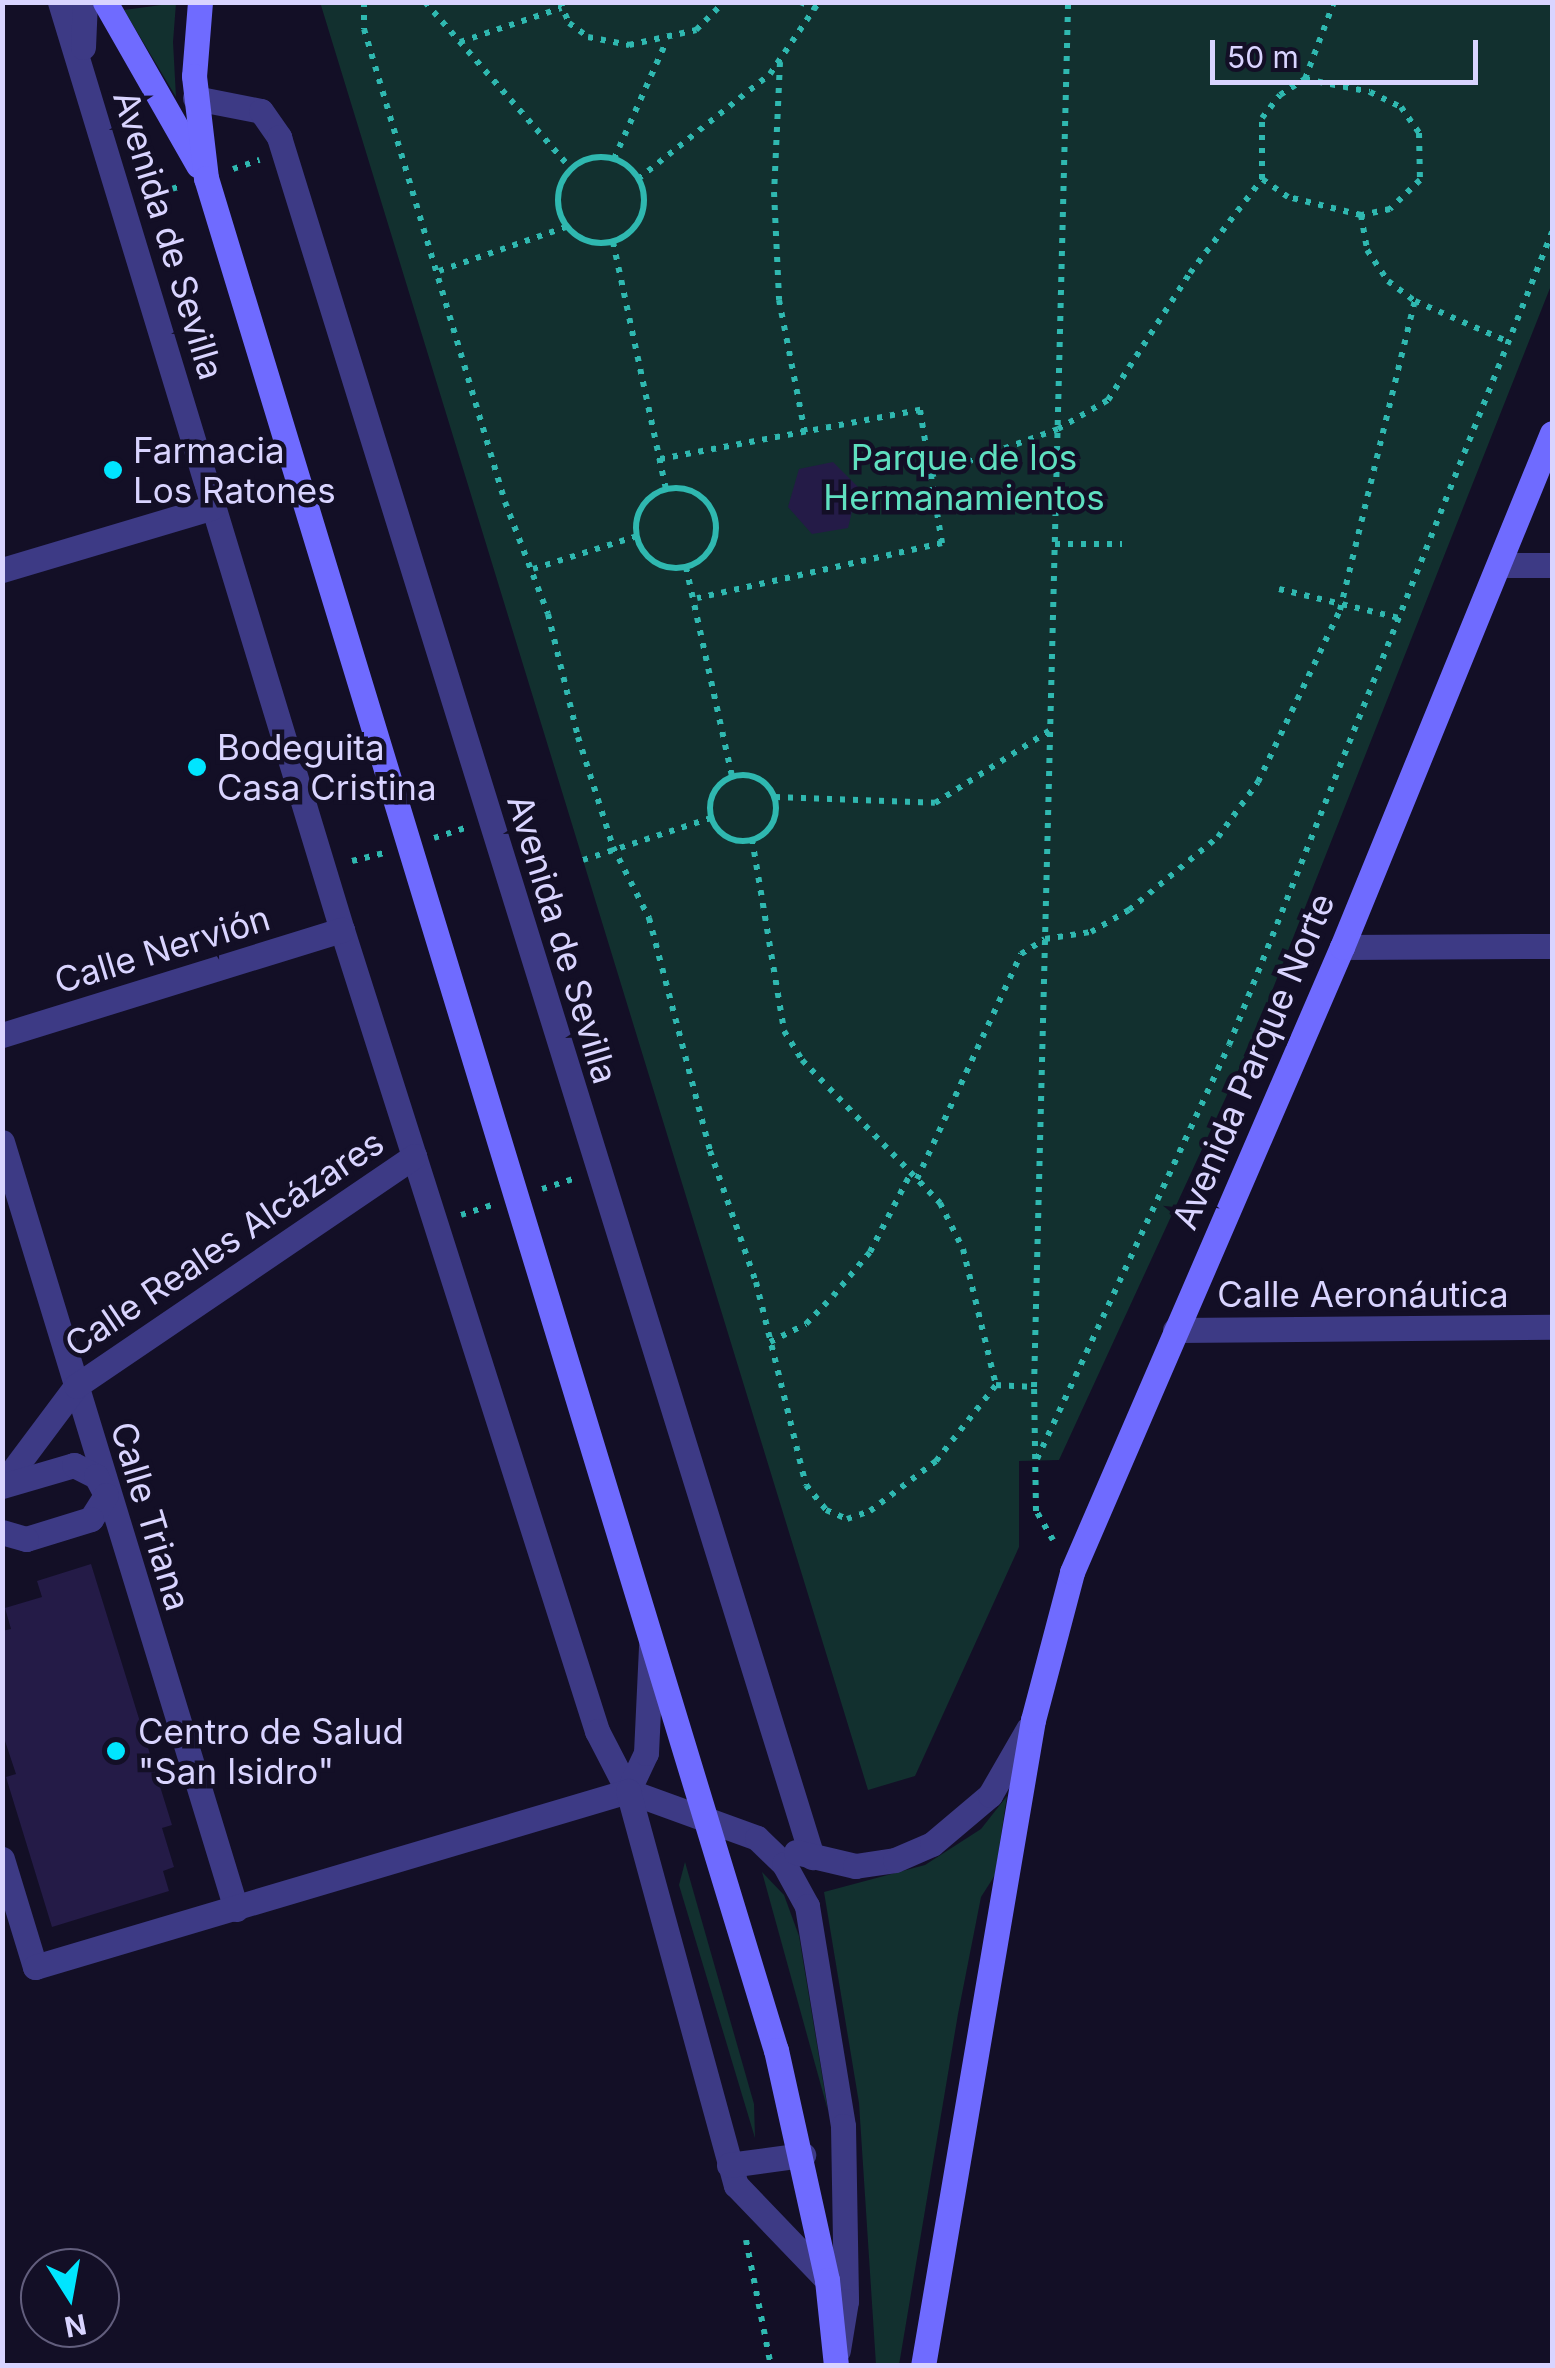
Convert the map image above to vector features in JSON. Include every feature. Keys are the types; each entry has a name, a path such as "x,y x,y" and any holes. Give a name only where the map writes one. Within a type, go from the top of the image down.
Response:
{"main road":[{"name":"Avenida de Sevilla","path":"105,2 206,178"},
{"name":"Avenida de Sevilla","path":"200,2 195,98 206,178 652,1635 802,2155 827,2280 836,2365"},
{"name":"Avenida Parque Norte","path":"923,2366 1033,1720 1072,1572 1342,947 1552,433"}],"street":[{"path":"60,2 82,70"},
{"path":"82,70 85,2"},
{"name":"Avenida de Sevilla","path":"82,70 342,930 597,1731 628,1791 732,2175"},
{"name":"Avenida de Sevilla","path":"195,98 261,111 279,137 812,1857"},
{"path":"2,570 213,507"},
{"path":"1500,565 1552,565"},
{"name":"Calle Nervión","path":"2,1035 342,930"},
{"path":"1342,947 1552,946"},
{"name":"Calle Triana","path":"2,1142 236,1909"},
{"name":"Calle Reales Alcázares","path":"3,1485 76,1386 414,1156"},
{"name":"Calle Aeronáutica","path":"1174,1330 1552,1327"},
{"path":"2,1532 26,1540 91,1519 105,1488 74,1464 3,1485"},
{"path":"628,1791 646,1753 652,1635"},
{"path":"2,1859 35,1967 628,1791 812,1857 874,1864 950,1834 1000,1782 1033,1720"},
{"path":"756,1838 784,1864 807,1906 833,2040 843,2126 846,2301 836,2365"},
{"path":"802,2155 732,2175 827,2280"}],"path":[{"path":"364,2 364,29 505,502 533,569 614,847 650,918 710,1150 770,1342 806,1485 826,1510 847,1518 870,1511 936,1461 996,1385"},
{"path":"382,2 417,2"},
{"path":"425,2 571,168"},
{"path":"460,42 560,5 570,23 607,43 666,41 696,30 724,2"},
{"path":"638,180 780,62 818,5 800,2"},
{"path":"1068,2 1034,1388 1036,1511 1072,1572"},
{"path":"931,475 1058,429 1108,400 1190,273 1262,179 1262,118 1280,95 1306,79 1334,2"},
{"path":"614,159 666,41"},
{"path":"780,62 774,192 779,300 805,432"},
{"path":"1262,179 1288,197 1361,216 1390,209 1420,180 1419,133 1401,107 1355,88 1306,79"},
{"path":"592,158 614,159 638,180 643,211 632,230 613,242 582,239 566,227 558,194 571,168 592,158"},
{"path":"1361,216 1366,250 1388,281 1415,301 1510,342"},
{"path":"439,271 566,227"},
{"path":"1036,1460 1229,1045 1552,232"},
{"path":"613,242 666,490"},
{"path":"770,1342 806,1324 870,1252 914,1176 1021,954 1046,939 1091,932 1172,878 1218,837 1258,782 1342,600 1415,301"},
{"path":"660,459 920,410 942,544 696,598"},
{"path":"666,490 692,492 714,516 712,548 686,567 654,562 636,536 643,504 666,490"},
{"path":"533,569 636,536"},
{"path":"1056,544 1122,544"},
{"path":"686,567 696,598 732,776"},
{"path":"1279,589 1342,600 1399,618"},
{"path":"775,798 935,803 1050,731"},
{"path":"732,776 757,777 775,798 772,824 752,839 724,836 711,818 711,797 732,776"},
{"path":"583,860 711,818"},
{"path":"752,839 784,1031 802,1060 940,1203 963,1249 996,1385"},
{"path":"996,1385 1034,1388"},
{"path":"746,2236 771,2366"}],"green space":[{"name":"Parque de los Hermanamientos","path":"320,2 1552,3 1552,283 1255,1034 1059,1460 1019,1461 1019,1547 915,1776 868,1790"},
{"path":"176,3 173,42 176,97 124,10"},
{"path":"1007,1796 995,1875 981,1897 958,2014 899,2365 876,2365 859,2103 824,1892 925,1865 981,1829"},
{"path":"685,1862 754,2104 755,2138 679,1885"},
{"path":"762,1872 784,1895 799,1936 828,2111"}],"building":[{"path":"833,462 858,487 848,528 812,534 788,507 799,469"},
{"name":"Centro de Salud \"San Isidro\"","path":"91,1564 172,1825 162,1828 174,1867 163,1871 169,1891 52,1927 6,1777 16,1774 2,1732 2,1631 11,1629 5,1608 42,1597 37,1581"}],"place":[{"name":"Farmacia Los Ratones","path":"113,470"},
{"name":"Bodeguita Casa Cristina","path":"197,767"},
{"name":"Centro de Salud \"San Isidro\"","path":"116,1751"}]}
